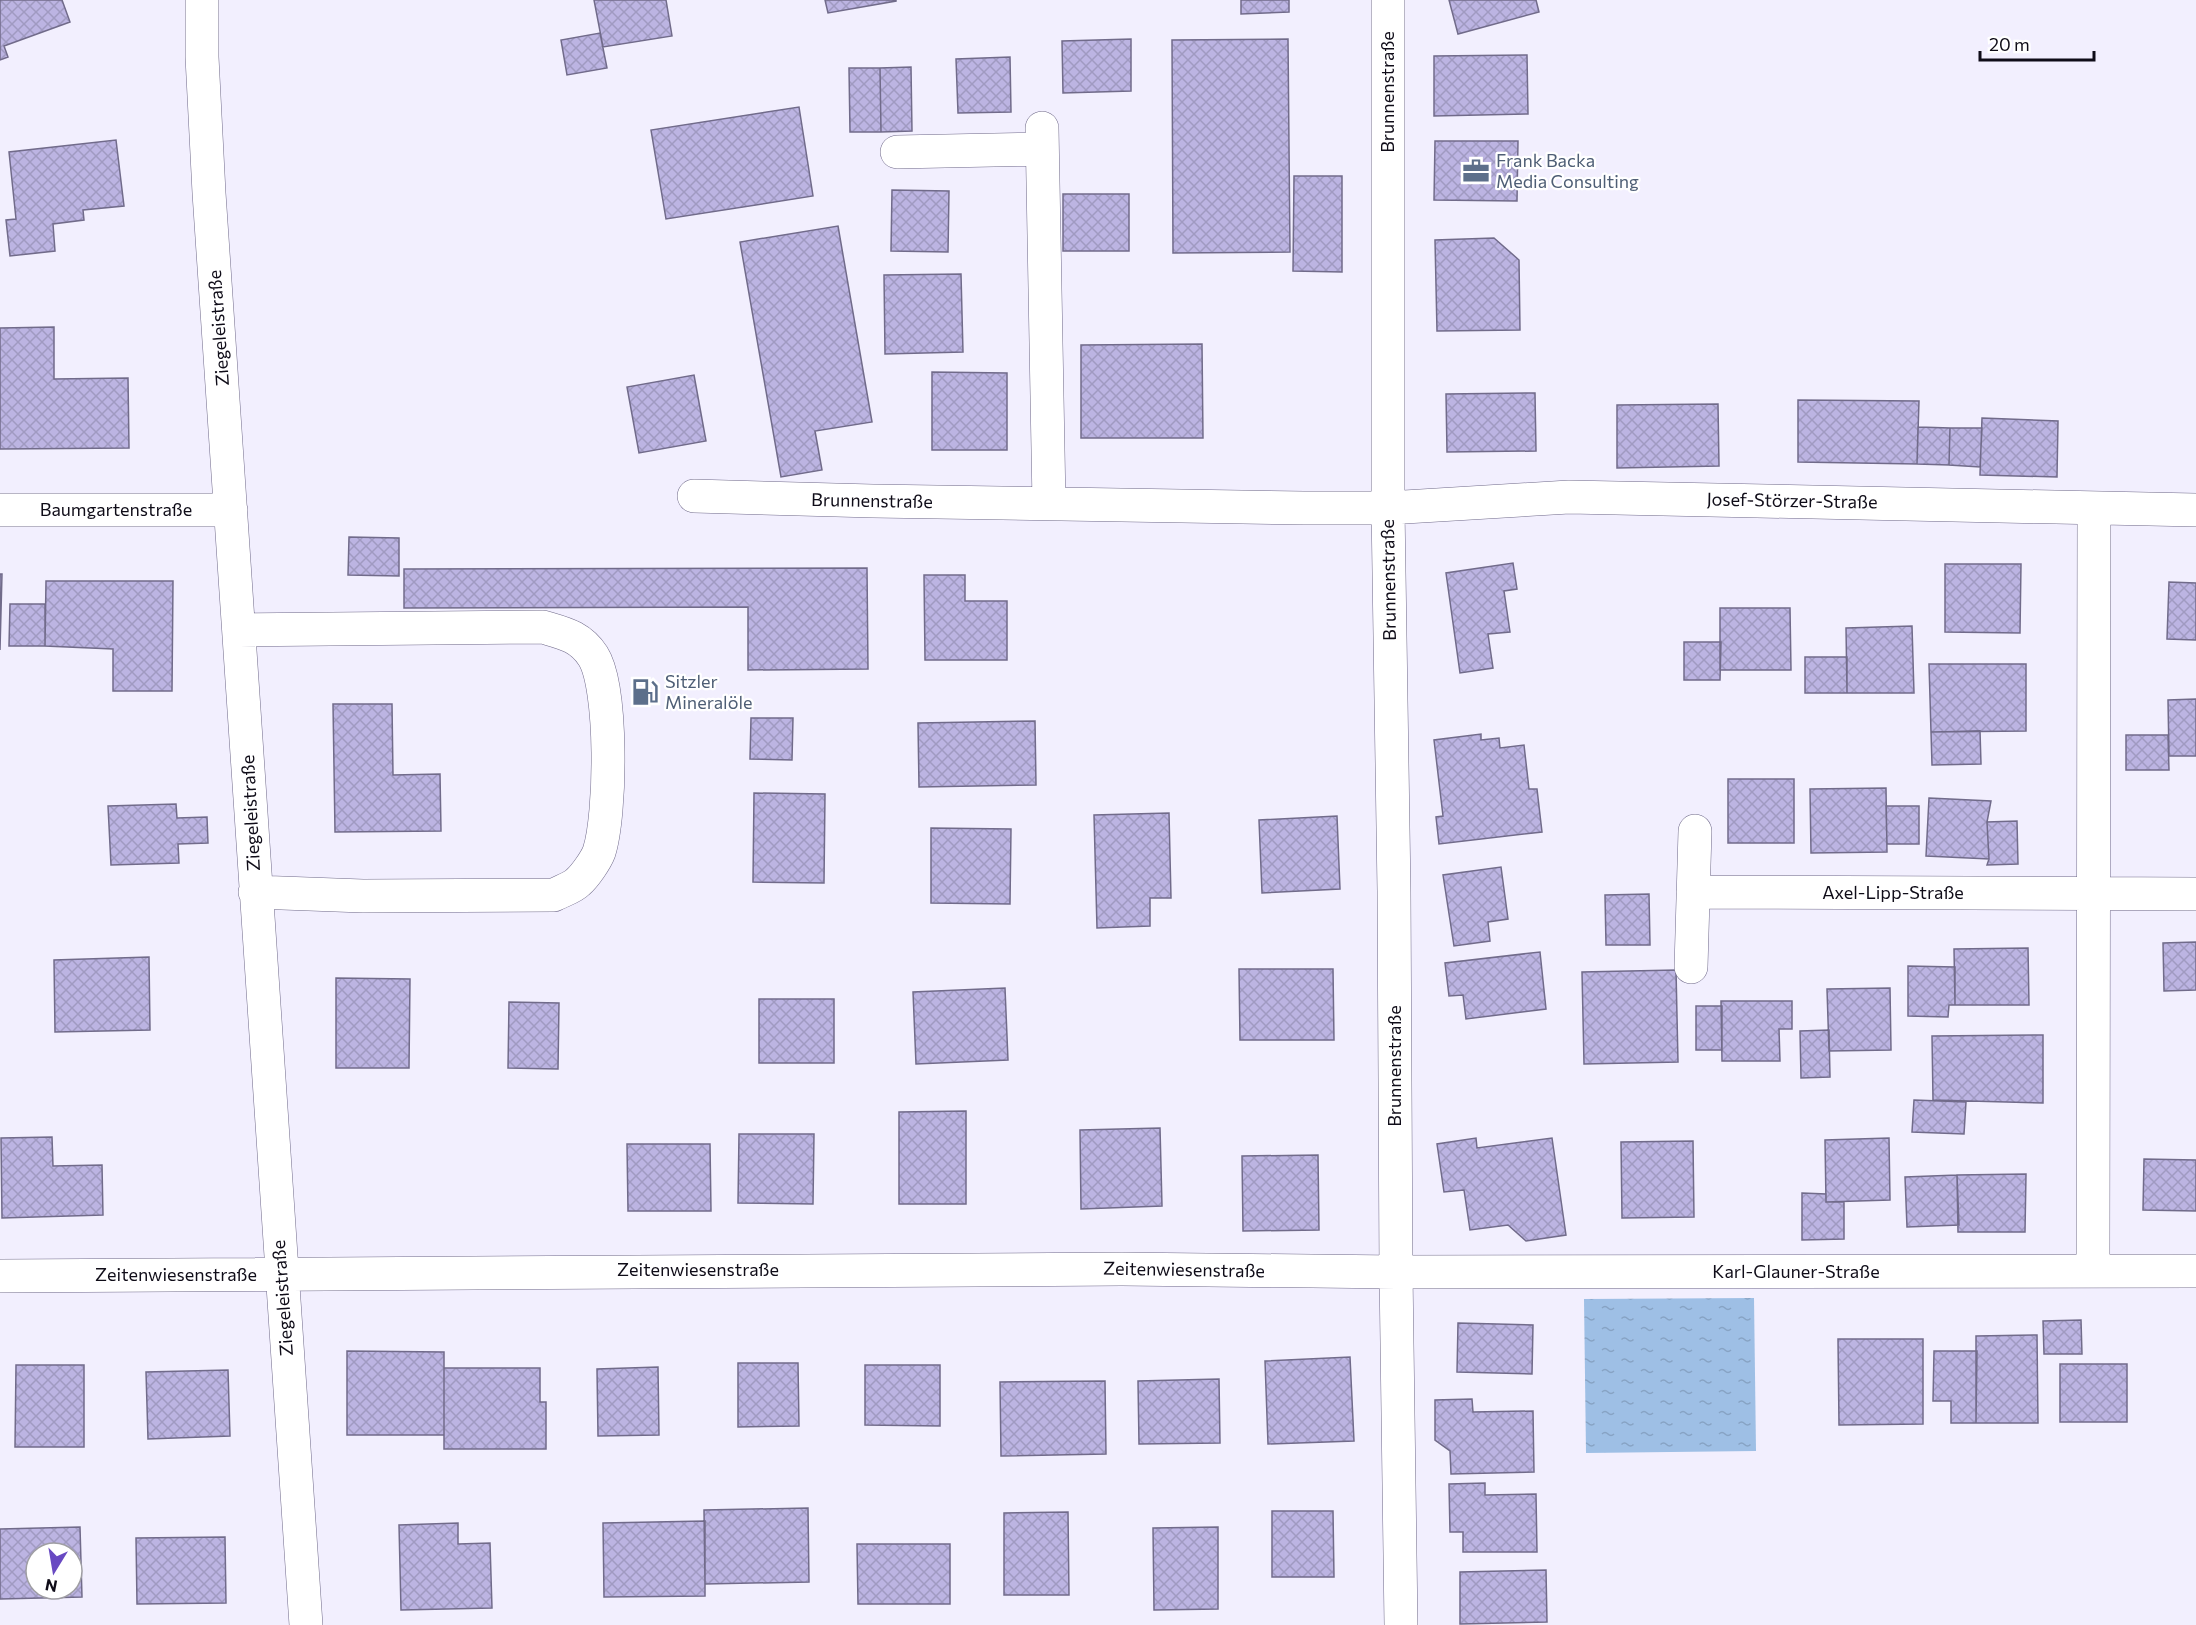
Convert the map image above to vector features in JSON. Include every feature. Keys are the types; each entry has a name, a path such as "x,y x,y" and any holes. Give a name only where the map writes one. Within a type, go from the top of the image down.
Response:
{"street":[{"name":"Ziegeleistraße","path":"202,0 202,57 208,170 306,1625"},
{"name":"Brunnenstraße","path":"1388,0 1388,508 1401,1625"},
{"path":"897,152 1042,138 1049,503"},
{"name":"Brunnenstraße","path":"694,496 1218,507 1388,508"},
{"name":"Josef-Störzer-Straße","path":"1388,508 1569,497 2196,510"},
{"path":"2092,1271 2094,507"},
{"name":"Baumgartenstraße","path":"0,510 231,510"},
{"path":"240,630 543,627 573,636 593,656 604,684 607,722 607,817 598,854 578,882 554,895 363,896 255,892"},
{"path":"1691,967 1695,831"},
{"name":"Axel-Lipp-Straße","path":"1693,892 2196,894"},
{"name":"Zeitenwiesenstraße","path":"0,1276 1098,1269 1396,1272"},
{"name":"Karl-Glauner-Straße","path":"1396,1272 2196,1271"}],"water":[{"path":"1754,1298 1756,1451 1586,1453 1584,1299"}],"building":[{"path":"0,0 62,0 70,22 4,46 8,57 0,60"},
{"path":"594,0 666,0 672,36 603,47"},
{"path":"825,0 896,0 896,1 828,13"},
{"path":"1241,0 1289,0 1289,12 1241,14"},
{"path":"1449,0 1536,0 1539,12 1458,34"},
{"path":"600,33 607,68 567,75 561,40"},
{"path":"1131,39 1131,91 1063,93 1062,41"},
{"path":"1288,39 1290,252 1173,253 1172,40"},
{"path":"1527,55 1528,114 1434,116 1434,56"},
{"path":"1010,57 1011,112 958,113 956,59"},
{"path":"911,67 912,131 881,132 880,68"},
{"path":"849,68 880,68 881,132 850,132"},
{"path":"799,107 813,196 666,219 651,130"},
{"path":"116,140 124,206 83,210 84,220 53,224 55,251 10,256 6,220 16,219 9,152"},
{"name":"Frank Backa Media Consulting","path":"1435,141 1518,141 1517,201 1434,200"},
{"path":"1294,176 1342,176 1342,272 1293,271"},
{"path":"892,190 949,191 948,252 891,251"},
{"path":"1063,194 1129,194 1129,251 1063,251"},
{"path":"838,226 872,422 815,431 822,470 781,477 740,242"},
{"path":"1494,238 1519,260 1520,330 1437,331 1435,240"},
{"path":"961,274 963,352 885,354 884,275"},
{"path":"54,327 54,379 128,378 129,448 0,449 0,328"},
{"path":"1202,344 1203,438 1081,438 1081,345"},
{"path":"932,372 1007,373 1007,450 932,450"},
{"path":"694,375 706,441 639,453 627,387"},
{"path":"1535,393 1536,451 1447,452 1446,394"},
{"path":"1798,400 1919,401 1917,464 1798,462"},
{"path":"1718,404 1719,466 1617,468 1617,405"},
{"path":"1982,418 2058,421 2057,477 1980,475"},
{"path":"1918,427 1950,428 1949,465 1917,464"},
{"path":"1950,428 1982,428 1980,467 1949,465"},
{"path":"349,537 399,538 399,576 348,575"},
{"path":"1513,563 1517,589 1504,591 1510,632 1488,634 1493,668 1460,673 1446,573"},
{"path":"1945,564 2021,564 2020,633 1945,632"},
{"path":"867,568 868,669 748,670 748,607 404,608 404,569"},
{"path":"0,574 2,574 0,650"},
{"path":"924,575 965,575 965,601 1007,601 1007,660 925,660"},
{"path":"46,581 173,581 172,691 113,691 113,649 45,646"},
{"path":"2169,582 2196,583 2196,640 2167,639"},
{"path":"10,604 45,604 45,646 9,646"},
{"path":"1720,608 1790,608 1791,670 1720,670"},
{"path":"1912,626 1914,693 1847,693 1846,628"},
{"path":"1684,642 1721,642 1720,680 1684,680"},
{"path":"1805,657 1847,657 1847,693 1805,693"},
{"path":"1929,664 2026,664 2026,731 1931,732"},
{"path":"2196,699 2196,756 2169,756 2168,700"},
{"path":"333,704 392,704 393,775 440,774 441,831 335,832"},
{"path":"751,718 793,718 792,760 750,759"},
{"path":"1035,721 1036,785 919,787 918,723"},
{"path":"1980,731 1981,764 1932,765 1931,732"},
{"path":"1481,734 1481,740 1499,738 1500,748 1524,745 1529,789 1537,789 1542,832 1439,844 1436,817 1443,816 1434,740"},
{"path":"2126,735 2168,735 2169,770 2126,770"},
{"path":"1728,779 1794,779 1794,843 1728,843"},
{"path":"1886,788 1887,852 1811,853 1810,789"},
{"path":"754,793 825,794 824,883 753,882"},
{"path":"1929,798 1991,801 1987,822 1989,859 1926,856"},
{"path":"176,804 177,818 207,817 208,843 178,844 179,863 111,865 108,806"},
{"path":"1886,806 1919,806 1919,844 1887,844"},
{"path":"1169,813 1171,898 1150,898 1150,926 1097,928 1094,815"},
{"path":"1337,816 1340,889 1262,893 1259,820"},
{"path":"2017,821 2018,864 1987,865 1989,859 1987,822"},
{"path":"931,828 1011,829 1010,904 931,903"},
{"path":"1501,867 1508,919 1488,922 1490,941 1454,946 1443,875"},
{"path":"1649,894 1650,945 1606,945 1605,895"},
{"path":"2196,942 2196,990 2164,991 2163,943"},
{"path":"2028,948 2029,1005 1955,1005 1954,949"},
{"path":"1540,952 1546,1009 1466,1019 1463,995 1449,996 1445,963"},
{"path":"149,957 150,1030 55,1032 54,960"},
{"path":"1908,966 1955,967 1955,1005 1949,1005 1948,1017 1908,1016"},
{"path":"1239,969 1333,969 1334,1040 1240,1040"},
{"path":"1676,970 1678,1062 1584,1064 1582,972"},
{"path":"336,978 410,979 409,1068 336,1068"},
{"path":"1005,988 1008,1060 916,1064 913,992"},
{"path":"1890,988 1891,1050 1829,1051 1827,989"},
{"path":"759,999 834,999 834,1063 759,1063"},
{"path":"1721,1001 1792,1001 1792,1029 1779,1029 1780,1061 1722,1061"},
{"path":"509,1002 559,1003 558,1069 508,1068"},
{"path":"1696,1006 1722,1006 1722,1050 1696,1050"},
{"path":"1829,1030 1830,1077 1801,1078 1800,1031"},
{"path":"2043,1035 2043,1103 1933,1100 1932,1036"},
{"path":"1914,1100 1966,1102 1964,1134 1912,1132"},
{"path":"966,1111 966,1204 899,1204 899,1112"},
{"path":"1160,1128 1162,1206 1081,1209 1080,1130"},
{"path":"739,1134 814,1134 813,1204 738,1203"},
{"path":"52,1137 53,1166 102,1165 103,1215 2,1218 1,1138"},
{"path":"1476,1138 1477,1148 1552,1138 1566,1235 1526,1241 1508,1225 1470,1230 1464,1190 1444,1192 1437,1144"},
{"path":"1889,1138 1890,1200 1826,1202 1825,1140"},
{"path":"1693,1141 1694,1217 1622,1218 1621,1142"},
{"path":"627,1144 710,1144 711,1211 628,1211"},
{"path":"1318,1155 1319,1230 1243,1231 1242,1156"},
{"path":"2144,1159 2196,1160 2196,1211 2143,1210"},
{"path":"2026,1174 2025,1232 1958,1232 1957,1175"},
{"path":"1957,1175 1959,1225 1907,1227 1905,1177"},
{"path":"1802,1193 1826,1194 1826,1202 1844,1202 1844,1239 1802,1240"},
{"path":"2081,1320 2082,1354 2044,1354 2043,1321"},
{"path":"1458,1323 1533,1325 1532,1374 1457,1372"},
{"path":"2037,1335 2038,1423 1976,1423 1976,1336"},
{"path":"1838,1339 1923,1339 1923,1424 1839,1425"},
{"path":"347,1351 444,1352 444,1435 347,1435"},
{"path":"1934,1351 1977,1351 1976,1423 1951,1423 1951,1401 1933,1401"},
{"path":"1350,1357 1354,1441 1268,1444 1265,1361"},
{"path":"738,1363 798,1363 799,1426 738,1427"},
{"path":"2060,1364 2127,1364 2127,1422 2060,1422"},
{"path":"16,1365 84,1365 84,1447 15,1447"},
{"path":"865,1365 940,1365 940,1426 865,1425"},
{"path":"658,1367 659,1435 598,1436 597,1369"},
{"path":"444,1368 540,1368 540,1402 546,1402 546,1449 444,1449"},
{"path":"228,1370 230,1436 148,1439 146,1372"},
{"path":"1219,1379 1220,1443 1139,1444 1138,1381"},
{"path":"1105,1381 1106,1454 1001,1456 1000,1382"},
{"path":"1472,1399 1473,1412 1533,1411 1534,1472 1451,1474 1450,1451 1435,1440 1435,1400"},
{"path":"1485,1483 1485,1495 1536,1494 1537,1552 1463,1552 1463,1532 1450,1532 1449,1484"},
{"path":"808,1508 809,1582 705,1584 704,1510"},
{"path":"1272,1511 1333,1511 1334,1577 1272,1577"},
{"path":"1068,1512 1069,1595 1004,1595 1004,1513"},
{"path":"705,1521 705,1596 604,1597 603,1523"},
{"path":"458,1523 458,1544 490,1543 492,1608 401,1610 399,1525"},
{"path":"80,1527 80,1541 24,1541 24,1598 0,1599 0,1529"},
{"path":"1218,1527 1218,1609 1154,1610 1153,1528"},
{"path":"225,1537 226,1603 137,1604 136,1538"},
{"path":"857,1544 950,1544 950,1604 858,1604"},
{"path":"1546,1570 1547,1622 1460,1624 1460,1572"}],"place":[{"name":"Frank Backa Media Consulting","path":"1476,171"},
{"name":"Sitzler Mineralöle","path":"645,692"}]}
